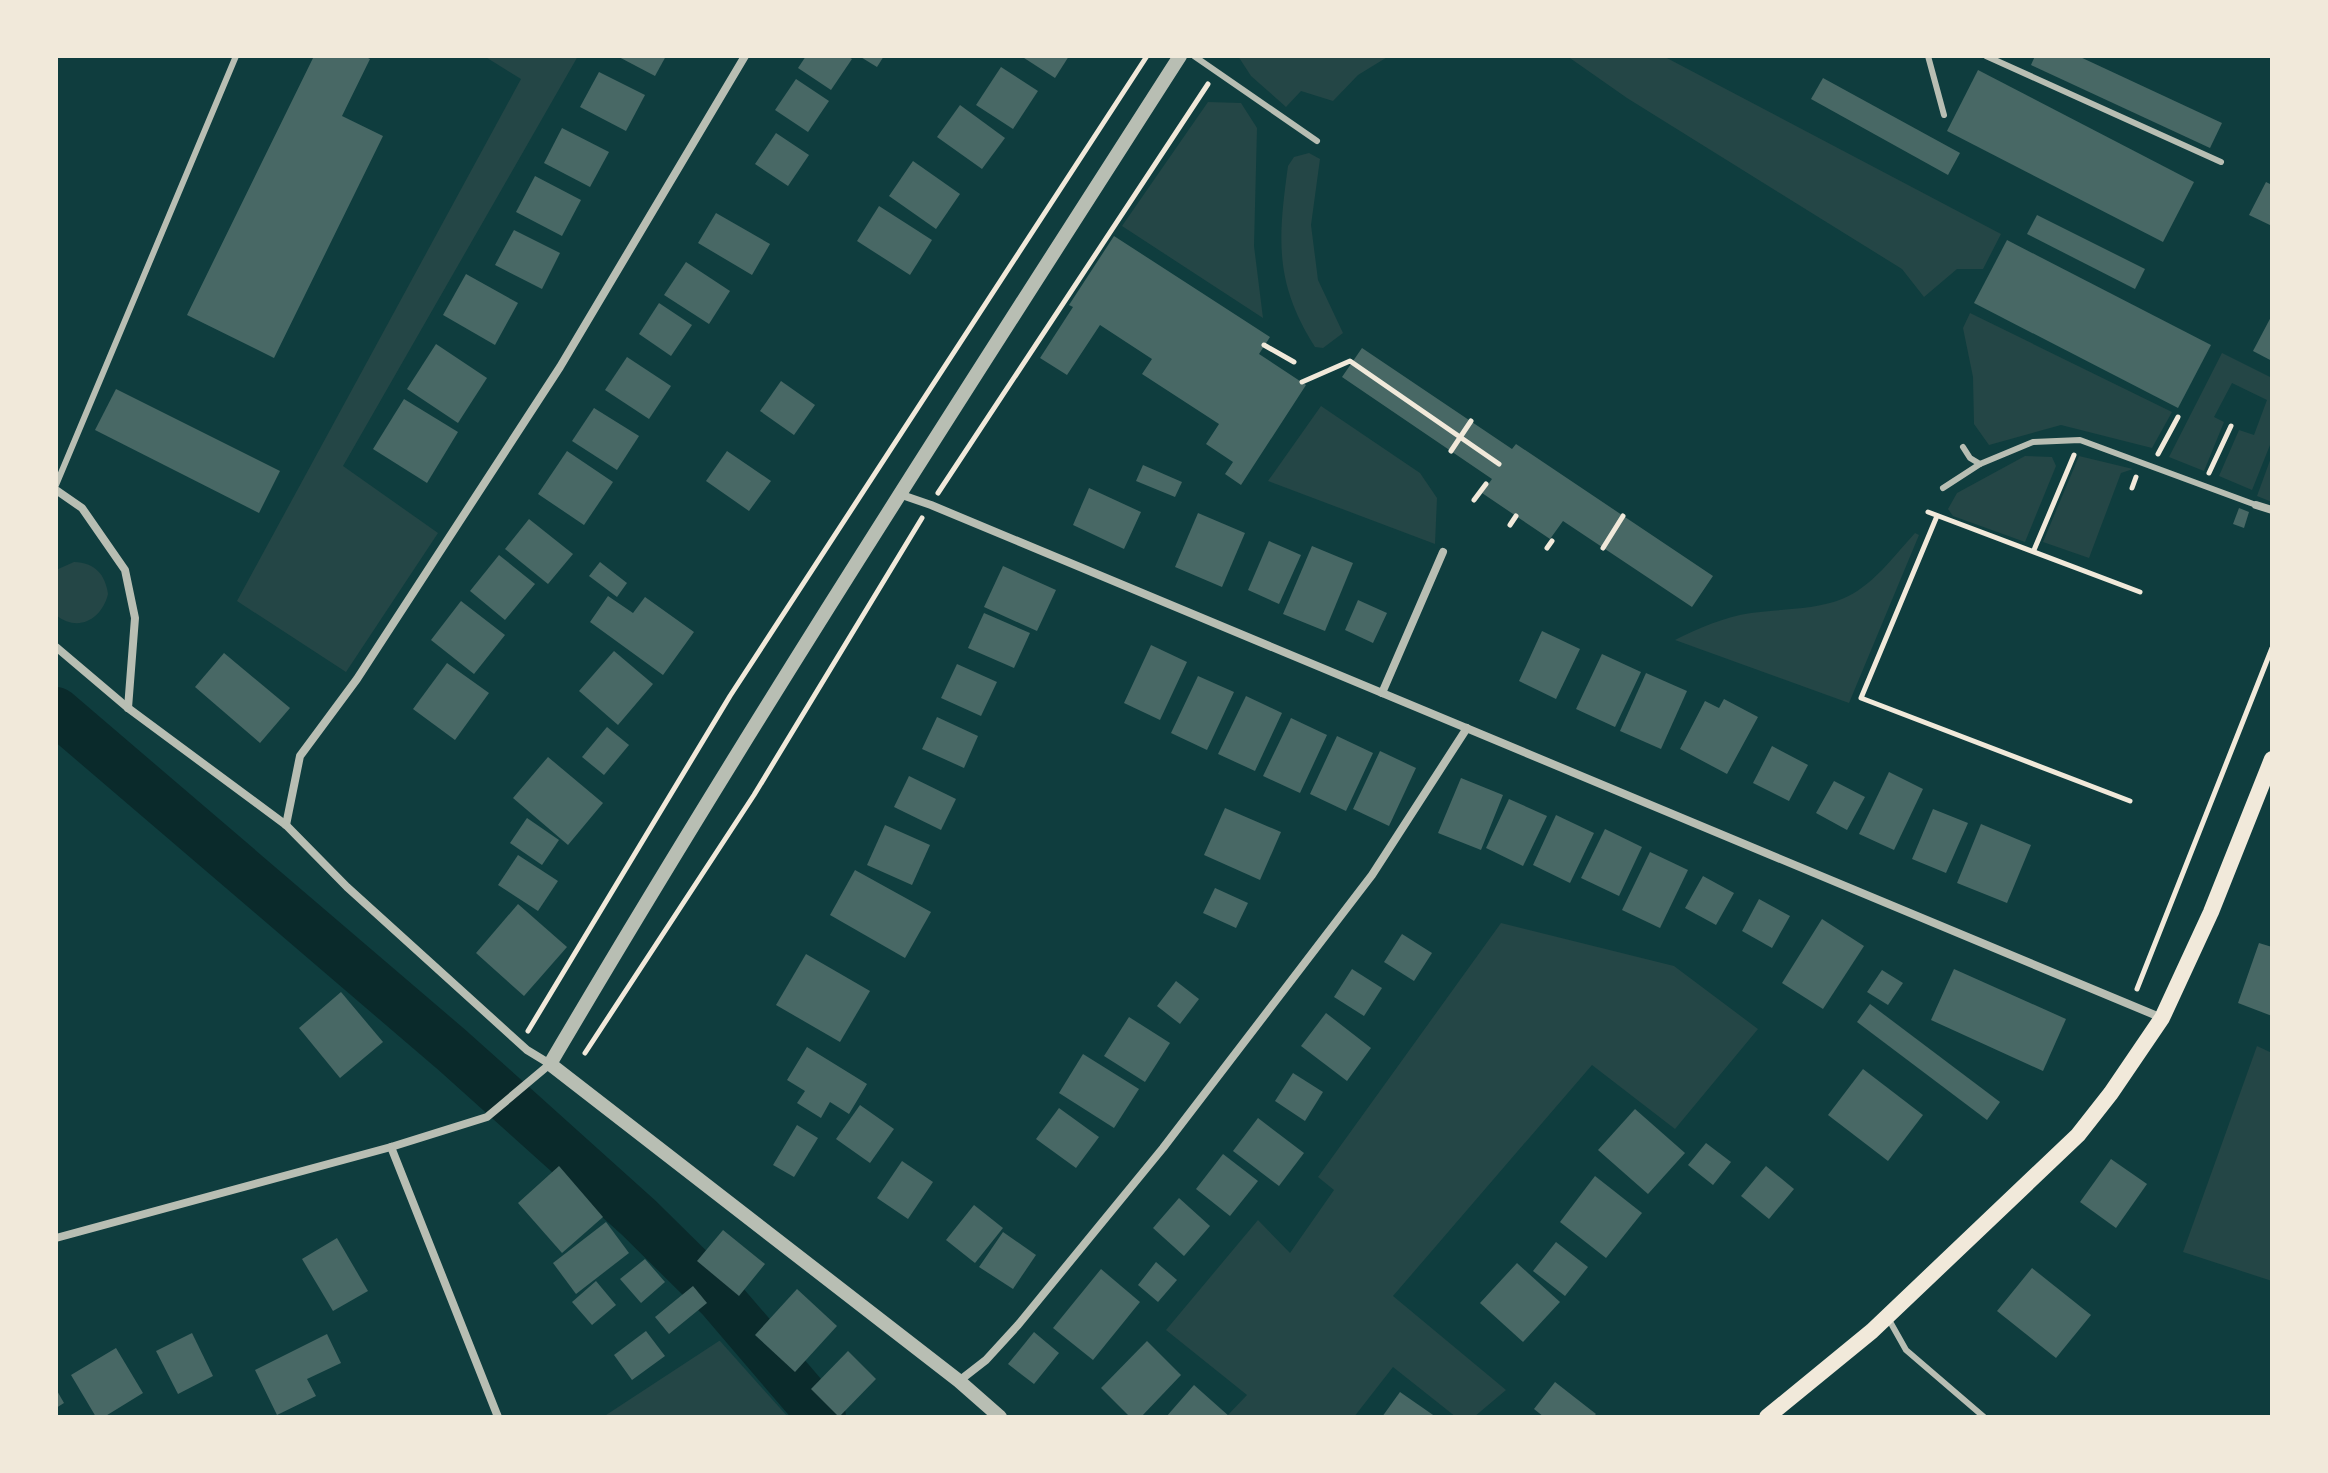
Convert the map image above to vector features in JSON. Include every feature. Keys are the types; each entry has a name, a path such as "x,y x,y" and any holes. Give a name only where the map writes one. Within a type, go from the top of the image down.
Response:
{"main road":[{"path":"1767,1417 1872,1331 2078,1135 2111,1093 2162,1018 2211,912 2272,759"}],"street":[{"path":"286,825 300,756 357,679 560,367 745,56"},
{"path":"56,1238 391,1147 487,1117 550,1064 656,883 899,494 1180,56"},
{"path":"56,487 82,508 125,570 135,618 128,708"},
{"path":"899,494 2162,1018"},
{"path":"2256,505 2272,510"},
{"path":"1382,693 1443,552"},
{"path":"56,647 128,708 286,825 347,887 527,1050 550,1064 959,1381 1000,1417"},
{"path":"959,1381 986,1360 1018,1325 1163,1148 1372,875 1467,728"},
{"path":"391,1147 498,1417"}],"lane":[{"path":"56,487 236,56"},
{"path":"1194,56 1317,141"},
{"path":"1928,56 1944,115"},
{"path":"1986,56 2221,162"},
{"path":"1943,488 1980,464 2033,442 2080,440 2256,505"},
{"path":"1963,447 1970,458 1980,464"},
{"path":"1887,1315 1906,1350 1984,1417"}],"path":[{"path":"524,1038 730,696 1147,56"},
{"path":"585,1053 754,795 931,505 1216,71"},
{"path":"1264,345 1294,362"},
{"path":"1302,382 1350,361 1499,464"},
{"path":"2152,466 2178,417"},
{"path":"1451,451 1471,421"},
{"path":"2203,484 2231,426"},
{"path":"2034,550 2080,440"},
{"path":"1474,500 1486,484"},
{"path":"1928,512 2140,592"},
{"path":"1510,525 1516,516"},
{"path":"1603,548 1623,516"},
{"path":"1937,516 1861,698 2130,801"},
{"path":"1547,548 1552,541"},
{"path":"2130,1005 2272,648"}],"shaded area":[{"path":"484,56 578,56 343,466 438,533 346,672 237,601 521,79"},
{"path":"1238,56 1389,56 1358,75 1333,101 1301,91 1286,107 1251,76"},
{"path":"1567,56 1663,56 2001,234 1983,269 1957,269 1924,297 1902,269 1627,98"},
{"path":"1208,102 1241,103 1257,128 1254,246 1263,318 1122,226"},
{"path":"1309,153 1320,159 1311,225 1318,280 1343,333 1323,348 1315,347 1302,324 1292,302 1282,260 1282,216 1288,166 1294,157"},
{"path":"1970,313 2172,412 2152,448 2061,425 1989,445 1974,424 1973,377 1963,328"},
{"path":"2222,353 2272,378 2272,440 2252,490 2219,476 2239,430 2254,435 2267,400 2232,383 2214,417 2224,422 2204,471 2169,457"},
{"path":"1321,406 1420,473 1437,498 1435,544 1268,481"},
{"path":"2272,455 2272,502 2257,496"},
{"path":"2025,456 2052,457 2056,466 2025,542 1953,516 1948,509 1957,493"},
{"path":"2079,456 2133,469 2121,473 2089,558 2043,542"},
{"path":"1915,533 1919,535 1849,703 1675,640 1731,617 1809,607 1842,599 1873,579"},
{"path":"74,562 98,571 108,594 95,616 81,623 73,623 56,615 56,570"},
{"path":"1501,923 1674,966 1758,1029 1675,1129 1592,1065 1393,1296 1506,1390 1474,1417 1456,1417 1393,1367 1354,1417 1226,1417 1247,1395 1166,1330 1258,1220 1290,1253 1334,1190 1318,1177"},
{"path":"2257,1046 2272,1053 2272,1281 2183,1252"},
{"path":"719,1341 788,1417 603,1417"}],"building":[{"path":"314,56 364,56 370,59 342,116 383,136 274,358 187,315"},
{"path":"617,56 666,56 655,76"},
{"path":"806,56 847,56 852,59 831,90 798,68"},
{"path":"859,56 884,56 877,67"},
{"path":"1021,56 1069,56 1055,78"},
{"path":"2035,56 2078,56 2222,123 2210,148 2031,65"},
{"path":"1001,67 1038,91 1013,129 976,105"},
{"path":"1978,70 2194,182 2163,242 1947,131"},
{"path":"599,72 645,95 626,131 580,107"},
{"path":"1823,78 1960,153 1948,175 1811,99"},
{"path":"796,79 829,101 808,132 775,110"},
{"path":"960,105 1005,138 982,169 937,137"},
{"path":"562,128 609,152 590,187 544,163"},
{"path":"776,133 809,155 788,186 755,164"},
{"path":"913,161 960,194 936,229 889,196"},
{"path":"535,176 581,200 562,236 516,212"},
{"path":"2266,182 2272,185 2272,226 2249,215"},
{"path":"879,206 932,240 910,275 857,241"},
{"path":"716,213 770,244 752,275 698,243"},
{"path":"2037,215 2145,269 2135,289 2027,234"},
{"path":"514,230 560,253 542,289 495,265"},
{"path":"1114,236 1270,337 1259,354 1306,385 1241,485 1225,474 1233,462 1206,444 1219,424 1142,374 1152,359 1100,325 1067,375 1040,358 1073,307 1069,305"},
{"path":"2007,240 2211,345 2178,408 1974,303"},
{"path":"686,262 730,291 709,324 664,295"},
{"path":"466,274 518,303 495,345 443,315"},
{"path":"659,303 692,325 671,356 639,334"},
{"path":"2272,315 2272,361 2253,351"},
{"path":"436,344 487,378 458,423 407,389"},
{"path":"1362,348 1512,449 1516,444 1713,576 1692,607 1563,521 1550,539 1482,493 1492,479 1342,377"},
{"path":"627,357 671,386 649,419 605,390"},
{"path":"781,381 815,405 794,435 760,411"},
{"path":"116,389 280,471 259,513 95,430"},
{"path":"404,399 458,432 427,483 373,449"},
{"path":"594,408 639,436 617,470 572,441"},
{"path":"567,451 613,482 584,525 538,494"},
{"path":"727,451 771,481 749,511 706,481"},
{"path":"1143,465 1182,482 1175,497 1136,481"},
{"path":"1089,488 1141,512 1124,549 1073,525"},
{"path":"2239,508 2249,512 2244,528 2233,524"},
{"path":"1198,513 1245,533 1222,587 1175,567"},
{"path":"529,519 573,554 548,584 505,549"},
{"path":"1269,541 1301,555 1279,604 1248,590"},
{"path":"1312,546 1353,563 1325,631 1283,614"},
{"path":"499,555 535,584 505,620 470,591"},
{"path":"600,562 627,583 617,597 589,576"},
{"path":"1003,566 1056,590 1037,631 984,607"},
{"path":"608,596 633,613 645,597 694,632 663,675 590,622"},
{"path":"1358,600 1387,613 1373,643 1345,630"},
{"path":"461,601 505,635 474,674 431,640"},
{"path":"984,613 1030,633 1014,668 968,648"},
{"path":"1542,631 1580,649 1556,699 1519,681"},
{"path":"1151,645 1187,662 1160,720 1124,703"},
{"path":"614,651 653,684 618,725 579,691"},
{"path":"224,653 290,708 260,743 195,687"},
{"path":"1602,654 1641,672 1615,727 1576,709"},
{"path":"447,663 489,693 455,740 413,709"},
{"path":"957,664 997,682 981,716 941,698"},
{"path":"1646,673 1687,691 1661,749 1620,731"},
{"path":"1198,676 1234,692 1207,750 1171,733"},
{"path":"1246,696 1282,713 1255,771 1218,754"},
{"path":"1724,699 1758,717 1727,774 1680,749 1705,701 1719,708"},
{"path":"937,717 978,736 964,768 922,749"},
{"path":"1291,718 1327,735 1300,793 1263,776"},
{"path":"607,727 629,745 604,775 582,757"},
{"path":"1337,736 1373,753 1346,811 1310,794"},
{"path":"1772,746 1808,765 1789,801 1753,783"},
{"path":"1380,751 1416,768 1389,826 1353,809"},
{"path":"548,757 603,803 568,845 513,798"},
{"path":"1889,772 1923,789 1894,850 1859,834"},
{"path":"909,776 956,799 941,830 894,807"},
{"path":"1461,778 1503,795 1481,850 1438,833"},
{"path":"1834,781 1865,797 1847,830 1816,813"},
{"path":"1509,799 1547,816 1523,866 1486,848"},
{"path":"1225,808 1281,832 1260,880 1204,855"},
{"path":"1933,809 1968,823 1946,873 1912,859"},
{"path":"1556,815 1594,833 1570,883 1533,865"},
{"path":"527,818 559,840 542,865 510,843"},
{"path":"1981,824 2031,845 2007,903 1957,883"},
{"path":"885,825 930,845 912,885 867,865"},
{"path":"1605,829 1642,847 1619,896 1581,878"},
{"path":"1650,852 1688,870 1660,928 1622,910"},
{"path":"518,855 558,881 538,911 498,885"},
{"path":"855,870 931,912 905,958 830,915"},
{"path":"1703,876 1734,893 1716,925 1685,908"},
{"path":"1215,888 1248,903 1236,928 1203,913"},
{"path":"1759,899 1790,916 1772,948 1742,931"},
{"path":"518,904 567,947 524,996 476,953"},
{"path":"1822,919 1864,946 1823,1009 1782,983"},
{"path":"1402,934 1432,953 1414,981 1384,962"},
{"path":"2259,943 2272,947 2272,1016 2238,1003"},
{"path":"806,954 870,991 840,1042 776,1005"},
{"path":"1352,969 1382,988 1364,1016 1334,997"},
{"path":"1954,969 2066,1019 2043,1071 1931,1020"},
{"path":"1882,970 1903,983 1888,1005 1867,992"},
{"path":"1176,981 1199,999 1180,1024 1157,1006"},
{"path":"341,992 383,1042 340,1078 299,1028"},
{"path":"1870,1004 2000,1102 1987,1120 1857,1022"},
{"path":"1326,1013 1371,1048 1347,1081 1301,1046"},
{"path":"1129,1017 1170,1043 1145,1082 1104,1056"},
{"path":"807,1047 867,1084 849,1114 830,1102 821,1118 797,1103 805,1091 787,1080"},
{"path":"1083,1054 1139,1089 1114,1128 1059,1093"},
{"path":"1863,1069 1923,1115 1888,1161 1828,1115"},
{"path":"1293,1073 1323,1092 1305,1121 1275,1101"},
{"path":"860,1105 894,1129 870,1163 836,1139"},
{"path":"1059,1108 1099,1137 1076,1168 1036,1139"},
{"path":"1635,1109 1685,1153 1648,1194 1598,1150"},
{"path":"1258,1118 1304,1153 1279,1186 1233,1151"},
{"path":"797,1125 818,1138 794,1177 773,1165"},
{"path":"1706,1143 1731,1162 1713,1185 1688,1165"},
{"path":"1223,1154 1258,1181 1230,1216 1196,1189"},
{"path":"2111,1159 2147,1184 2116,1228 2080,1202"},
{"path":"902,1161 933,1182 908,1219 877,1198"},
{"path":"559,1166 603,1217 562,1253 518,1203"},
{"path":"1766,1166 1794,1189 1769,1219 1741,1196"},
{"path":"1595,1176 1642,1213 1606,1258 1560,1222"},
{"path":"1179,1198 1210,1226 1184,1256 1153,1228"},
{"path":"974,1205 1003,1228 975,1263 946,1240"},
{"path":"606,1222 629,1253 576,1294 553,1263"},
{"path":"723,1230 765,1264 739,1296 697,1261"},
{"path":"1003,1232 1036,1255 1013,1289 979,1267"},
{"path":"337,1238 368,1291 333,1311 302,1259"},
{"path":"1556,1242 1588,1267 1565,1296 1533,1271"},
{"path":"645,1259 665,1282 641,1303 620,1279"},
{"path":"1156,1262 1177,1280 1158,1302 1138,1285"},
{"path":"1517,1263 1560,1302 1523,1342 1480,1303"},
{"path":"2032,1268 2091,1315 2056,1358 1997,1311"},
{"path":"1101,1269 1140,1302 1093,1360 1053,1328"},
{"path":"596,1281 616,1305 592,1325 572,1302"},
{"path":"693,1286 707,1303 669,1334 655,1317"},
{"path":"797,1289 837,1326 795,1372 755,1335"},
{"path":"646,1331 665,1356 632,1380 614,1355"},
{"path":"1034,1332 1059,1353 1034,1384 1008,1364"},
{"path":"192,1333 213,1376 178,1394 156,1351"},
{"path":"327,1334 341,1363 307,1379 316,1396 277,1415 255,1370"},
{"path":"1147,1341 1181,1375 1141,1417 1130,1417 1101,1388"},
{"path":"116,1348 143,1393 104,1417 96,1417 71,1375"},
{"path":"848,1351 876,1379 839,1417 811,1389"},
{"path":"1555,1382 1596,1414 1593,1417 1544,1417 1534,1409"},
{"path":"1194,1385 1230,1417 1166,1417"},
{"path":"56,1389 64,1403 56,1408"},
{"path":"1400,1392 1436,1417 1382,1417"}],"waterway":[{"path":"56,711 452,1050 639,1218 720,1298 822,1417"}]}
